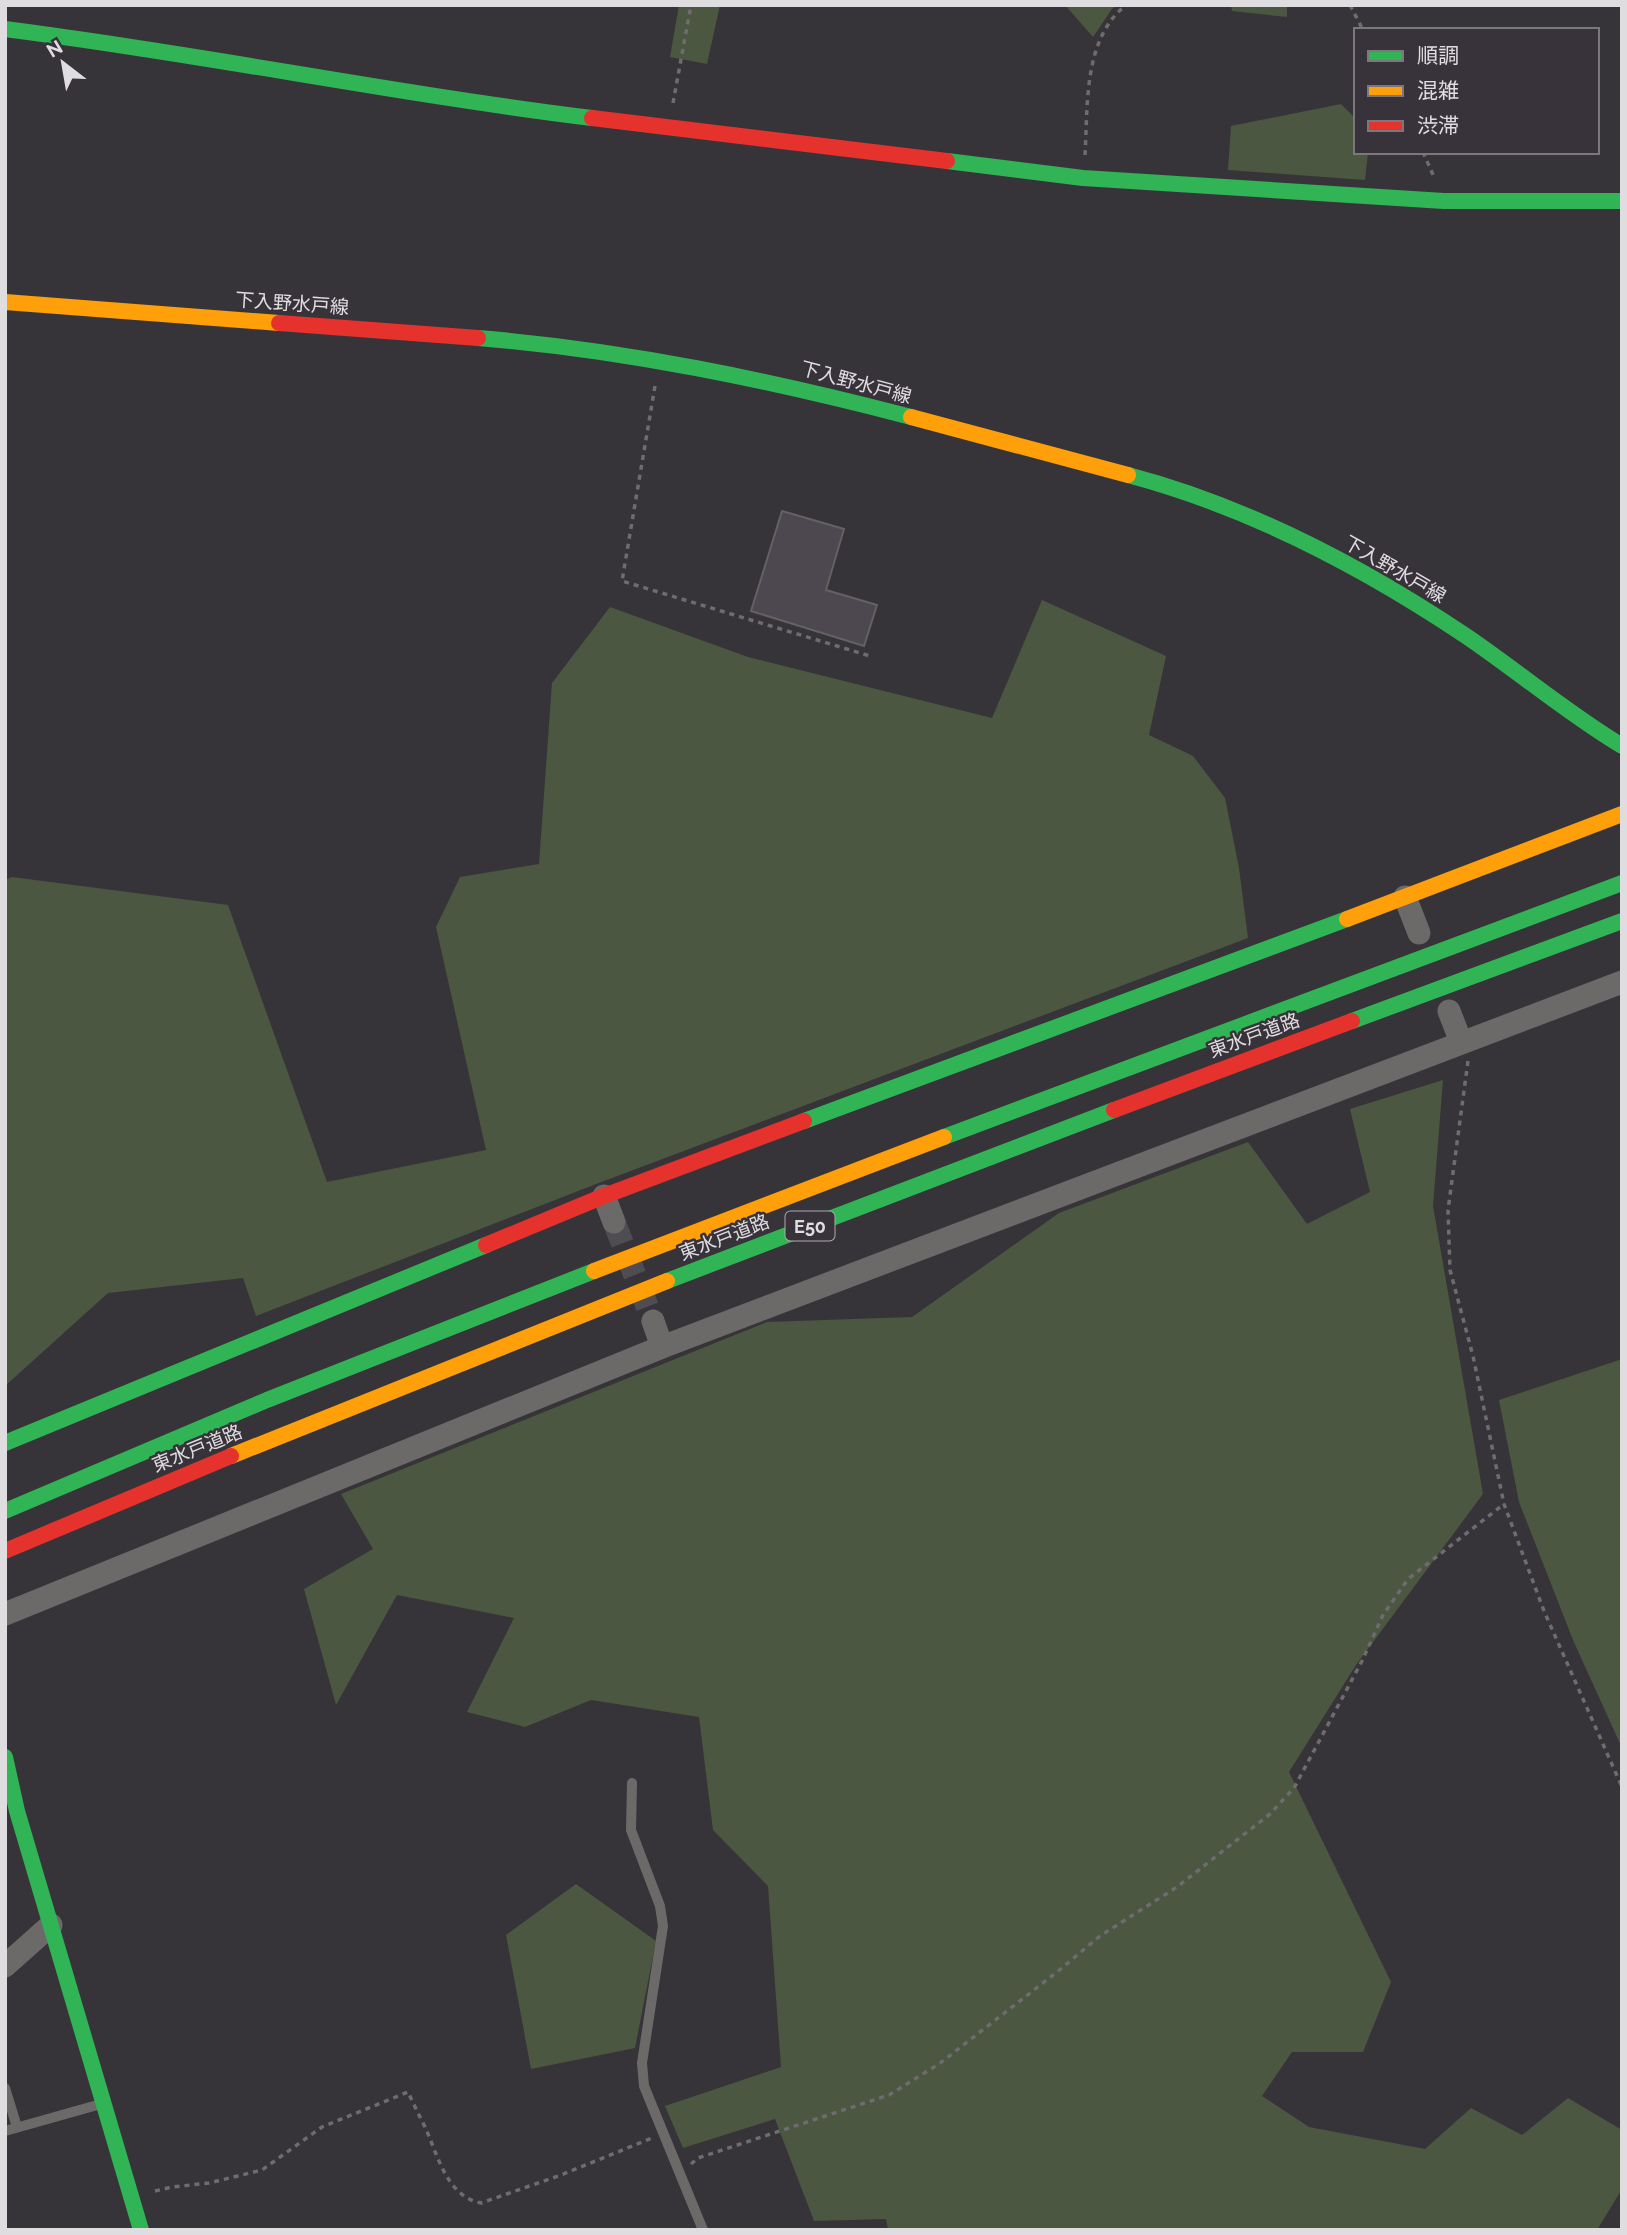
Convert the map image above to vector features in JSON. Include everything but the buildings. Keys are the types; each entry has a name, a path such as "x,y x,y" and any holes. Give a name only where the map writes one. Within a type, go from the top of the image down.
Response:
{"main road":[{"path":"5,30 83,39 478,104 1083,178 1430,201 1622,201"},
{"name":"下入野水戸線","path":"5,302 512,341 660,361 821,393 1140,478 1246,516 1340,560 1428,611 1622,746"},
{"path":"5,1443 604,1196 1622,814"},
{"name":"東水戸道路","path":"5,1511 114,1463 485,1313 976,1124 1622,883"},
{"name":"東水戸道路","path":"5,1551 130,1497 500,1348 985,1158 1622,921"},
{"path":"5,1757 18,1811 141,2230"}],"street":[{"path":"1405,897 1419,933"},
{"path":"5,1614 662,1347 1622,982"},
{"path":"1449,1011 1461,1042"},
{"path":"604,1196 614,1222"},
{"path":"653,1321 662,1347"},
{"path":"5,1966 51,1925"}],"lane":[{"path":"632,1783 631,1830 660,1906 663,1926 642,2063 644,2086 703,2230"},
{"path":"5,2088 11,2129 104,2103"}],"path":[{"path":"668,128 691,5"},
{"path":"1083,178 1091,74 1101,36 1113,16 1126,5"},
{"path":"1350,5 1362,28"},
{"path":"660,361 622,581 870,656"},
{"path":"1461,1042 1469,1057 1448,1210 1450,1270 1473,1356 1504,1504 1544,1611 1622,1787"},
{"path":"679,2173 698,2158 889,2095 939,2064 1100,1936 1177,1887 1270,1814 1294,1788 1362,1661 1383,1615 1408,1579 1504,1504"},
{"path":"132,2197 262,2170 322,2127 408,2092 444,2174 468,2201 481,2203 561,2175 663,2133"}],"green space":[{"path":"679,5 720,5 707,64 670,57"},
{"path":"1065,5 1117,5 1093,37"},
{"path":"1231,5 1287,5 1287,17 1232,11"},
{"path":"1341,104 1354,117 1354,154 1368,154 1365,180 1228,170 1231,126"},
{"path":"1042,600 1166,656 1149,735 1193,756 1225,798 1239,868 1248,938 604,1181 256,1316 243,1278 108,1293 5,1386 5,880 12,877 228,905 327,1182 486,1150 436,927 460,877 539,864 552,683 610,607 748,657 992,718"},
{"path":"1443,1080 1433,1206 1483,1494 1356,1665 1289,1772 1391,1982 1363,2052 1292,2052 1262,2096 1309,2127 1425,2149 1471,2108 1522,2135 1568,2098 1622,2130 1622,2189 1597,2230 888,2230 886,2219 814,2221 775,2119 683,2148 665,2106 781,2067 768,1886 713,1830 699,1717 591,1700 525,1727 467,1712 514,1618 397,1595 336,1705 304,1589 373,1549 341,1494 767,1322 912,1317 1059,1213 1248,1142 1307,1224 1370,1192 1350,1109"},
{"path":"1622,1359 1622,1748 1573,1640 1519,1502 1499,1400"},
{"path":"576,1884 656,1941 635,2048 531,2069 506,1935"}],"tunnel":[{"path":"614,1222 653,1321"}],"traffic: fast":[{"path":"5,29 592,118"},
{"path":"947,161 1083,178 1444,201 1622,201"},
{"path":"478,338 588,350 696,368 911,417"},
{"path":"1128,475 1217,504 1346,563 1466,636 1622,746"},
{"path":"944,1137 1622,883"},
{"path":"804,1121 1347,919"},
{"path":"1352,1021 1622,921"},
{"path":"667,1281 1114,1110"},
{"path":"5,1443 486,1245"},
{"path":"5,1511 267,1400 594,1271"},
{"path":"5,1757 17,1811 141,2230"}],"traffic: slow":[{"path":"5,302 279,323"},
{"path":"911,417 1128,475"},
{"path":"1347,919 1622,814"},
{"path":"594,1271 944,1137"},
{"path":"231,1456 667,1281"}],"traffic: jam":[{"path":"592,118 947,161"},
{"path":"279,323 478,338"},
{"path":"1114,1110 1352,1021"},
{"path":"486,1245 604,1196 804,1121"},
{"path":"5,1551 231,1456"}]}
